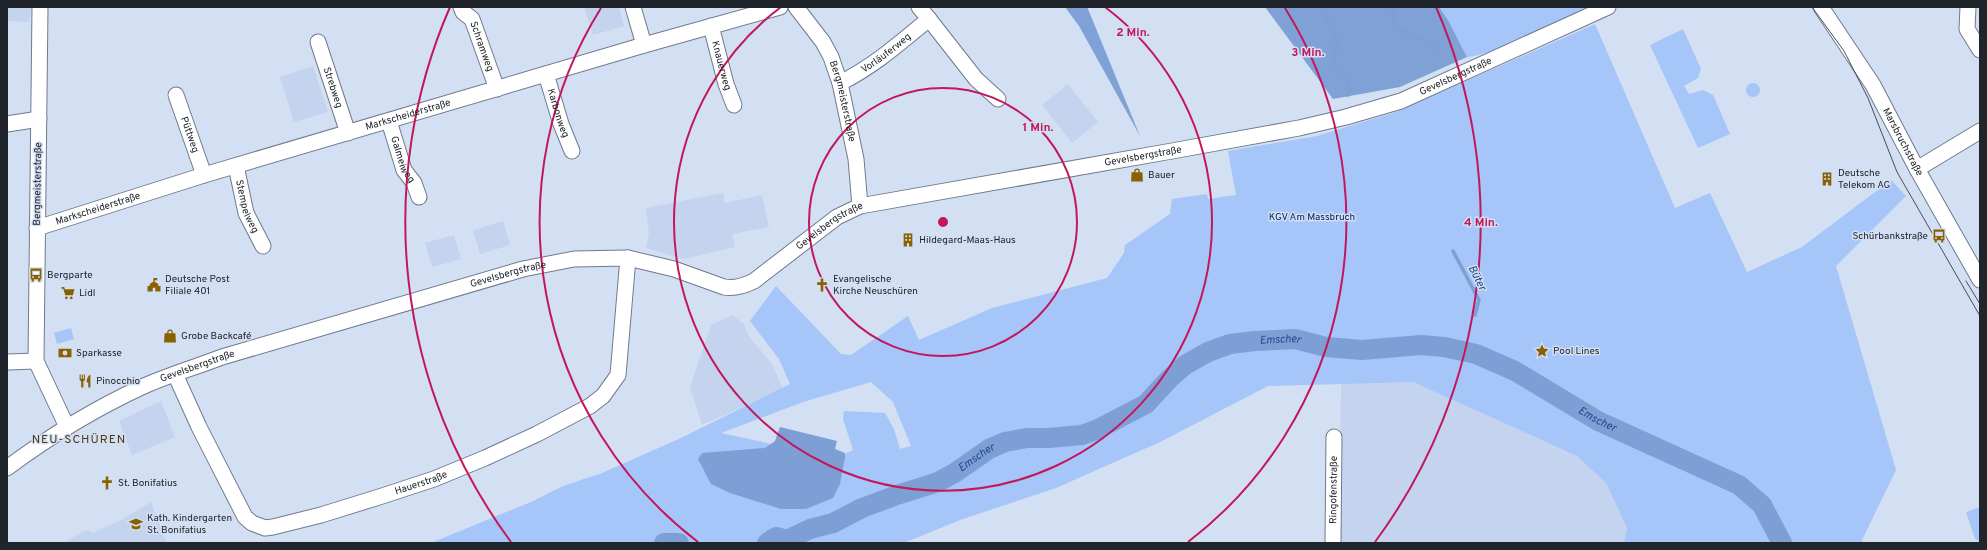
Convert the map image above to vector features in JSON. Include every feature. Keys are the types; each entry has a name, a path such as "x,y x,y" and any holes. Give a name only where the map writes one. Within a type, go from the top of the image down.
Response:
{"street":[{"name":"Bergmeisterstraße","path":"36,361 40,7"},
{"name":"Schramweg","path":"461,7 463,12 472,19 497,89"},
{"path":"633,7 644,45"},
{"name":"Markscheiderstraße","path":"37,228 204,175 644,45 780,7"},
{"name":"Bergmeisterstraße","path":"796,7 823,42 831,57 840,83 856,158 860,206"},
{"path":"919,7 976,79 998,99"},
{"name":"Gevelsbergstraße","path":"7,468 67,427 128,394 175,374 228,355 523,269 574,258 628,258 674,269 732,289 754,281 837,217 860,206 1299,128 1346,117 1401,102 1608,7"},
{"name":"Marsbruchstraße","path":"1821,7 1873,85 1917,169 1980,280"},
{"path":"1968,7 1968,29 1980,50"},
{"name":"Vorläuferweg","path":"840,83 860,73 885,57 929,19"},
{"name":"Knauerweg","path":"711,26 726,84 734,105"},
{"name":"Strebweg","path":"318,42 348,133"},
{"name":"Karbonweg","path":"546,74 561,124 572,151"},
{"name":"Püttweg","path":"176,95 204,175"},
{"path":"7,124 39,119"},
{"name":"Galmeiweg","path":"389,120 404,170 414,183 419,197"},
{"path":"1917,169 1980,131"},
{"name":"Stempelweg","path":"236,166 246,213 263,246"},
{"name":"Hauerstraße","path":"175,374 199,427 245,517 252,523 265,528 321,515 434,479 485,458 537,434 590,406 603,396 618,375 628,258"},
{"path":"7,362 36,361 67,427"},
{"name":"Ringofenstraße","path":"1333,543 1334,437"}],"shaded area":[{"path":"7,7 31,7 29,22 7,21"},
{"path":"584,7 619,7 624,26 593,35"},
{"path":"1065,7 1087,7 1140,136 1079,26"},
{"path":"1265,7 1439,7 1448,20 1467,57 1400,87 1333,99"},
{"path":"313,66 328,112 294,122 280,77"},
{"path":"1068,84 1098,122 1072,143 1042,105"},
{"path":"723,193 725,203 762,195 769,227 732,234 735,247 684,259 646,248 649,232 646,208"},
{"path":"503,221 510,245 480,254 473,230"},
{"path":"454,235 461,259 432,267 425,243"},
{"path":"732,315 744,324 748,335 772,364 783,389 702,425 690,387 711,325"},
{"path":"1413,382 1577,456 1606,483 1627,528 1624,543 1340,543 1341,383"},
{"path":"161,401 175,437 132,455 119,421"},
{"path":"780,427 837,441 835,449 845,453 845,457 840,484 833,498 806,509 781,509 730,493 711,484 698,459 702,453 765,448 775,441"},
{"name":"Kath. Kindergarten St. Bonifatius","path":"151,502 167,543 64,543 86,530 93,533 123,519"}],"green space":[{"path":"1439,7 1587,7 1512,44 1496,50 1467,57 1448,20"},
{"name":"KGV Am Massbruch","path":"1595,24 1675,208 1710,193 1747,272 1802,247 1891,180 1906,196 1836,266 1896,470 1862,540 1863,543 1624,543 1627,528 1606,483 1577,456 1413,382 1268,386 1160,442 1056,488 960,520 904,543 431,543 531,502 563,486 602,473 681,438 790,384 779,359 750,321 776,286 841,354 851,355 908,316 919,340 992,308 1107,278 1124,253 1125,245 1170,214 1172,199 1207,194 1208,199 1236,195 1228,151 1317,136 1396,112","holes":["871,382 893,402 911,446 900,449 894,429 885,413 844,411 843,419 853,450 836,458 721,433 803,402"]},
{"path":"1683,29 1701,69 1698,78 1684,86 1689,94 1703,90 1713,95 1730,134 1698,148 1650,45"},
{"path":"1753,83 1758,85 1760,90 1758,95 1753,97 1748,95 1746,90 1748,85"},
{"path":"71,328 74,339 57,344 54,333"},
{"path":"1980,507 1979,541 1975,539 1966,512"}],"waterway":[{"name":"Büter","path":"1324,7 1327,21 1337,40 1334,65 1348,79 1348,95"},
{"path":"1392,7 1394,22 1402,30 1430,43 1439,50"},
{"name":"Büter","path":"1453,251 1479,300 1475,315"},
{"name":"Emscher","path":"767,543 776,537 787,540 810,529 833,523 862,508 938,482 956,472 989,449 1005,442 1027,438 1082,435 1096,430 1146,404 1170,378 1185,365 1208,352 1230,344 1295,339 1326,347 1362,350 1421,345 1444,347 1476,354 1515,371 1598,421 1739,485 1762,505 1782,543"},
{"name":"Büter","path":"1467,352 1470,346"},
{"name":"Emscher","path":"664,543 679,543"}],"tram line":[{"path":"1812,7 1844,51 1868,98 1897,172 1980,316"},
{"path":"1966,281 1980,304"}],"place":[{"name":"Bauer","path":"1137,175"},
{"name":"Deutsche Telekom AG","path":"1827,179"},
{"name":"Schürbankstraße","path":"1939,236"},
{"name":"Hildegard-Maas-Haus","path":"908,240"},
{"name":"Bergparte","path":"36,275"},
{"name":"Deutsche Post Filiale 401","path":"154,285"},
{"name":"Evangelische Kirche Neuschüren","path":"822,285"},
{"name":"Lidl","path":"68,293"},
{"name":"Grobe Backcafé","path":"170,336"},
{"name":"Pool Lines","path":"1542,351"},
{"name":"Sparkasse","path":"65,353"},
{"name":"Pinocchio","path":"85,381"},
{"name":"St. Bonifatius","path":"107,483"},
{"name":"Kath. Kindergarten St. Bonifatius","path":"136,524"}],"district":[{"name":"NEU-SCHÜREN","path":"79,440"}]}
